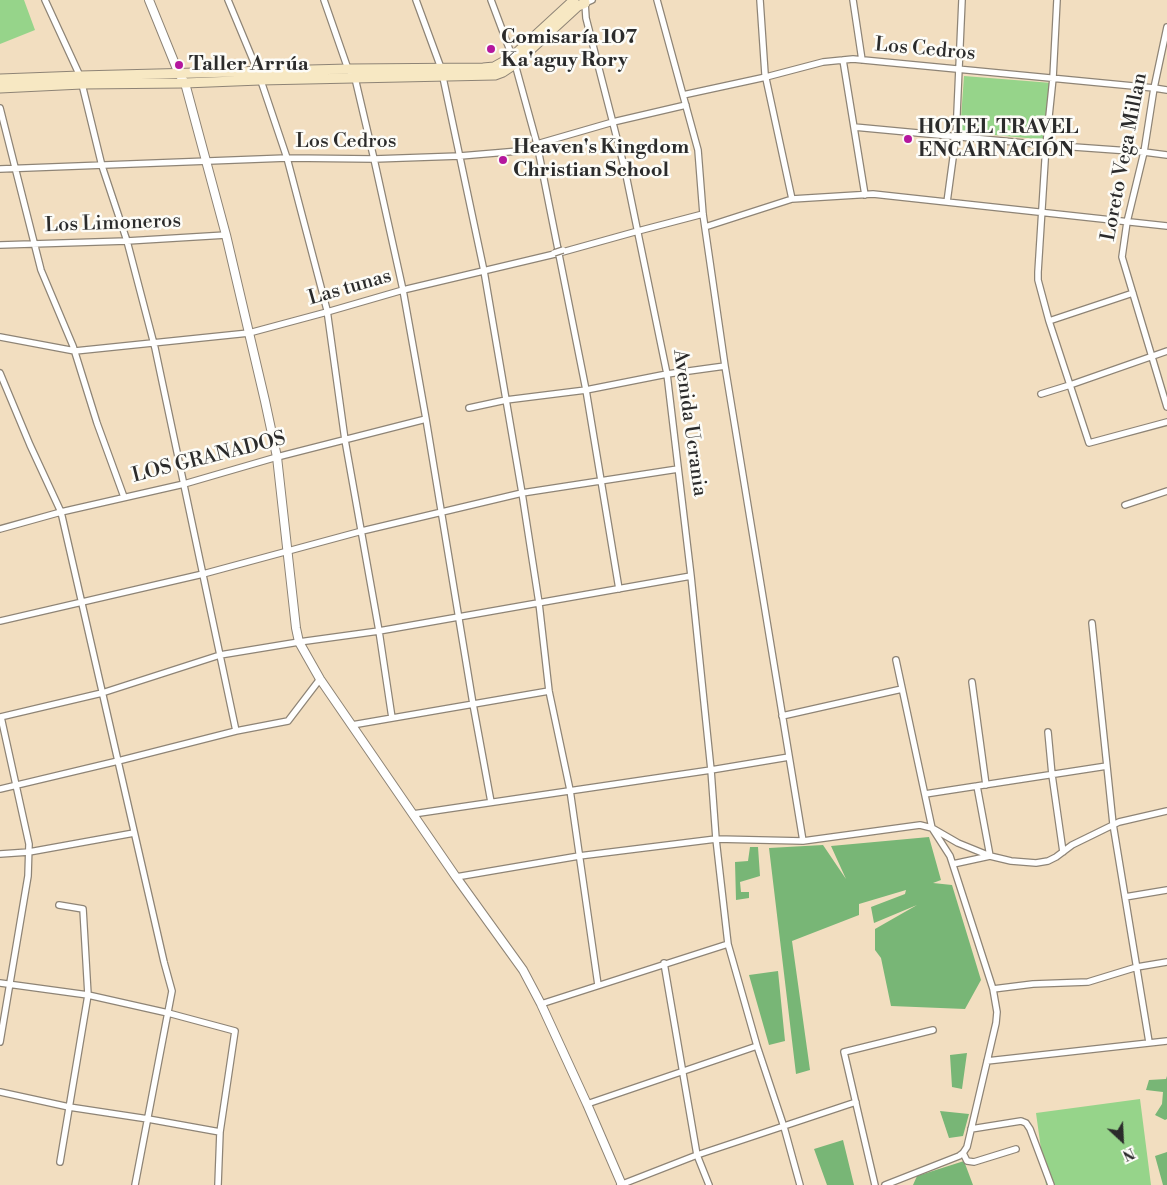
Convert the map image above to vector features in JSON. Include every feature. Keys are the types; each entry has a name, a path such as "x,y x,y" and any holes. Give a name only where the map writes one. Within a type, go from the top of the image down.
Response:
{"main road":[{"path":"0,88 81,80 179,74 355,78 494,67 513,60 581,1"},
{"path":"0,79 185,83 348,69 442,72"}],"street":[{"path":"45,0 81,80 102,166 127,241 154,342 236,731"},
{"path":"149,0 179,74 185,83 226,235 265,401 277,457 286,551 299,642 320,679 456,877 523,970 541,1004 587,1104 621,1185 697,1155 856,1102"},
{"path":"228,0 259,76 287,158 327,312 345,440 379,631 392,718"},
{"path":"324,0 348,69 355,78 402,290 426,419 491,802"},
{"path":"416,0 442,72 484,272 522,493 539,603 549,691 570,790 598,985"},
{"path":"491,0 513,60 537,144 586,390 620,589"},
{"path":"657,0 698,150 703,214 726,366 803,841"},
{"path":"760,0 766,77 792,199"},
{"path":"853,0 862,60"},
{"path":"947,202 956,136 962,0"},
{"path":"1057,0 1038,280 1049,321 1089,442 1167,422"},
{"name":"Avenida Ucrania","path":"581,1 625,170 666,374 691,576 728,944 800,1185"},
{"name":"Loreto Vega Millan","path":"1167,27 1154,88 1144,152 1127,222 1122,257 1167,407"},
{"name":"Los Cedros","path":"683,95 766,77 823,62 853,59 1167,90"},
{"path":"843,60 865,195"},
{"name":"Los Cedros","path":"0,169 287,158 374,159 460,156 519,150 613,122 686,104"},
{"path":"0,108 41,270 75,351 97,423 124,497"},
{"path":"854,127 1167,155"},
{"path":"705,226 792,199 873,194 1167,226"},
{"name":"Las tunas","path":"0,337 75,351 249,333 402,290 484,272 703,214"},
{"name":"Los Limoneros","path":"0,245 127,241 226,235"},
{"path":"1049,321 1133,293"},
{"path":"1041,394 1167,351"},
{"path":"469,408 506,400 586,390 666,374 726,366"},
{"path":"0,372 30,446 61,512 172,991 136,1185"},
{"name":"LOS GRANADOS","path":"0,529 61,512 184,484 277,457 426,419"},
{"path":"0,621 203,574 362,531 522,493 678,469"},
{"path":"1125,505 1167,491"},
{"path":"0,1042 28,876 30,844 1,717 102,694 220,655 379,631 691,576"},
{"path":"1092,623 1113,824 1149,1042"},
{"path":"885,1185 963,1153 967,1147 996,1024 993,989 953,864 932,828 896,660"},
{"path":"0,789 236,731 288,721 320,679"},
{"path":"972,682 986,785"},
{"path":"782,716 902,689"},
{"path":"352,725 549,691"},
{"path":"1048,732 1063,852"},
{"path":"413,814 789,757"},
{"path":"925,794 1107,766"},
{"path":"977,786 990,856"},
{"path":"456,877 579,856 716,839 803,841 920,825 932,828 958,843 990,856 1011,861 1036,863 1048,861 1072,845 1113,824 1167,811"},
{"path":"0,854 29,852 134,833"},
{"path":"953,864 990,856"},
{"path":"1125,897 1167,890"},
{"path":"59,906 83,909 88,995 60,1162"},
{"path":"541,1004 728,944"},
{"path":"993,989 1033,984 1088,982 1137,967 1167,962"},
{"path":"664,963 697,1155 709,1185"},
{"path":"0,983 88,995 168,1013 235,1031 220,1132 218,1185"},
{"path":"875,1185 844,1052 933,1030"},
{"path":"987,1061 1167,1041"},
{"path":"587,1104 757,1046"},
{"path":"0,1092 69,1107 220,1132"},
{"path":"971,1129 1021,1121 1026,1123 1051,1185"},
{"path":"963,1153 967,1161 974,1162 1016,1149"}],"green space":[{"path":"0,0 24,0 35,30 0,44"},
{"path":"964,76 1052,83 1049,140 960,132"},
{"path":"929,837 941,880 933,883 952,885 981,980 965,1009 891,1006 881,958 875,950 875,929 917,905 874,923 871,907 905,894 906,890 859,904 859,915 792,941 810,1070 796,1074 769,848 823,845 846,879 831,846"},
{"path":"750,847 758,847 760,876 740,882 741,892 749,892 749,898 736,900 735,862 748,861"},
{"path":"778,971 785,1041 769,1045 749,975"},
{"path":"967,1053 962,1089 952,1087 950,1055"},
{"path":"1167,1076 1167,1119 1165,1120 1155,1115 1162,1104 1163,1092 1146,1090 1149,1080 1166,1079"},
{"path":"1140,1099 1151,1185 1046,1185 1036,1113"},
{"path":"940,1111 969,1114 963,1136 949,1138"},
{"path":"843,1140 854,1185 827,1185 814,1149"},
{"path":"1167,1152 1167,1185 1163,1185 1155,1156"},
{"path":"964,1161 973,1185 913,1185 917,1176"}],"place":[{"name":"Comisaría 107 Ka'aguy Rory","path":"491,49"},
{"name":"Taller Arrúa","path":"179,65"},
{"name":"HOTEL TRAVEL ENCARNACIÓN","path":"908,139"},
{"name":"Heaven's Kingdom Christian School","path":"503,160"}]}
